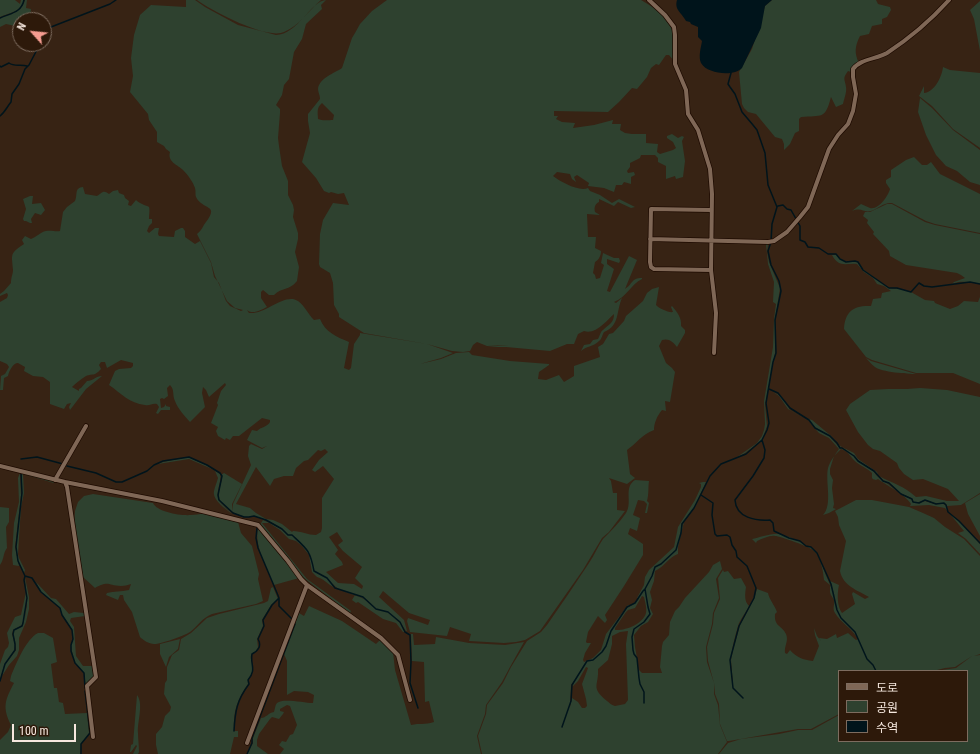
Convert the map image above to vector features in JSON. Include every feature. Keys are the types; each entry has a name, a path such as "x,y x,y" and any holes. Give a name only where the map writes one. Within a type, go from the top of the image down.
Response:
{"street":[{"path":"649,0 669,20 675,30 675,64 686,90 688,114 698,130 710,169 712,194 712,270 716,313 714,353"},
{"path":"650,239 768,242 778,238 792,226 808,207 829,149 851,118 856,94 853,84 853,69 859,64 885,54 894,48 929,21 949,0"},
{"path":"711,210 652,209 650,239 651,267 654,269 712,270"},
{"path":"55,480 86,426"},
{"path":"0,466 55,480 162,502 260,526 288,560 301,579 381,638 398,655 410,700"},
{"path":"65,482 96,677 87,686 93,737"},
{"path":"247,743 307,584"}],"green space":[{"path":"0,0 15,0 20,4 21,0 24,0 18,10 0,17"},
{"path":"25,0 27,0 26,8 31,9 31,12 15,12 21,8"},
{"path":"186,0 195,0 238,25 276,35 291,30 315,5 326,0 321,5 322,9 306,24 302,39 294,52 289,79 284,85 282,95 276,105 280,109 278,138 282,166 288,181 288,195 293,205 293,217 298,233 295,252 299,267 297,281 274,295 269,295 263,290 261,292 261,298 267,307 260,311 254,312 247,310 249,313 262,311 287,299 298,301 303,305 314,320 320,319 328,331 349,342 344,368 349,370 351,368 354,344 360,333 427,344 453,353 420,364 441,359 456,353 469,352 472,355 510,361 549,364 539,372 538,379 546,380 559,375 564,382 574,376 574,366 600,357 598,347 603,344 609,334 613,333 624,321 626,316 643,301 647,293 652,289 659,287 657,306 664,310 673,312 672,306 679,315 681,326 685,330 685,333 677,347 669,340 662,340 659,346 666,363 675,372 670,402 665,401 666,411 662,410 655,422 654,430 642,437 627,450 630,474 635,478 627,484 609,478 613,493 617,493 617,510 625,511 609,532 602,538 583,570 540,631 525,640 504,643 469,641 471,634 450,627 447,636 410,632 407,621 408,618 428,625 430,620 409,613 383,591 379,597 404,620 407,631 400,622 394,618 400,623 405,632 403,632 396,623 383,619 358,602 356,603 352,600 355,595 334,588 317,577 312,572 309,555 302,546 296,541 289,539 280,530 269,523 262,523 307,579 351,611 350,613 304,578 260,525 263,520 280,528 288,535 285,532 278,526 265,520 235,513 227,508 219,499 218,493 222,481 221,475 224,473 242,484 232,504 233,511 233,504 251,465 248,456 249,446 251,444 262,449 267,446 262,448 247,440 252,430 257,431 270,422 270,420 262,418 239,436 233,436 230,440 226,438 225,440 218,436 216,431 218,427 211,423 218,405 217,403 221,391 226,385 225,383 209,397 203,387 202,393 205,407 190,422 176,404 170,385 167,388 168,396 164,399 160,399 161,408 166,404 166,406 170,407 170,410 161,410 158,414 156,413 159,407 157,404 139,404 126,398 109,385 115,371 119,369 131,368 133,366 133,363 121,360 107,368 105,362 101,362 99,365 101,369 99,371 95,374 86,376 72,387 79,391 79,389 87,381 102,376 86,389 70,410 69,407 71,403 67,404 64,409 50,404 50,382 43,377 33,376 24,371 25,367 18,363 13,366 8,376 4,378 3,390 0,390 1,376 5,374 9,367 7,364 0,361 0,302 7,298 8,295 7,293 0,296 0,294 11,283 13,270 12,255 24,244 22,240 25,236 31,239 40,233 60,231 63,212 75,201 78,189 83,187 85,194 97,196 103,192 109,194 118,190 119,193 124,195 129,201 128,205 131,206 136,200 149,207 149,219 152,219 152,223 147,231 149,233 155,228 159,228 159,236 174,237 175,231 183,228 185,231 185,237 195,244 200,241 211,263 214,277 217,281 211,262 197,234 210,216 211,210 199,201 196,196 193,183 183,170 171,161 169,155 170,152 157,142 157,132 149,120 148,114 130,92 133,76 131,58 134,35 140,15 151,5 186,7","holes":["222,290 227,301 235,308 243,310 241,311 230,306 226,301","325,449 328,452 319,460 312,470 315,472 323,466 334,479 322,498 322,528 321,532 316,535 296,531 292,532 282,524 266,519 250,508 236,504 256,467 270,486 274,479 284,476 293,476 296,468 304,461 308,460 318,450 321,451","337,532 343,541 338,545 362,567 355,578 363,586 362,589 354,584 338,583 326,572 343,565 335,554 338,550 329,537"]},
{"path":"197,0 321,0 294,26 284,32 276,33 265,32 240,23 215,11"},
{"path":"387,0 641,0 666,18 672,31 674,61 669,55 666,55 659,65 656,64 651,68 647,77 637,89 632,88 608,112 554,111 554,116 558,116 556,119 562,122 575,123 573,128 613,120 612,124 621,124 620,130 625,133 646,134 646,143 658,144 657,152 660,154 676,148 667,136 672,134 678,138 682,136 684,137 682,141 685,161 683,177 676,179 675,176 666,179 666,166 658,162 658,158 655,155 641,155 640,158 630,163 630,167 627,171 628,173 634,172 635,175 631,177 631,184 624,182 622,185 616,185 614,192 604,188 588,186 589,183 577,175 574,177 576,182 572,179 570,174 557,172 553,176 575,188 588,188 590,191 600,195 612,203 619,199 635,207 631,208 618,202 614,206 599,199 599,202 595,206 595,212 600,215 587,214 588,237 596,237 595,248 601,251 600,257 595,262 593,273 596,279 600,278 604,265 601,263 603,253 614,258 619,258 620,261 619,263 607,259 607,264 614,269 607,291 610,292 629,256 637,260 625,289 634,280 642,278 622,297 614,302 616,303 622,298 617,318 613,326 604,332 601,339 597,343 581,351 584,345 590,344 593,340 598,339 602,331 612,321 614,314 597,329 588,332 584,331 578,334 574,344 567,344 550,351 506,347 487,347 509,345 487,346 477,342 473,345 470,351 463,352 364,333 339,317 334,305 333,283 330,273 320,267 319,264 320,234 323,220 333,203 349,205 344,193 338,194 324,191 316,178 302,162 310,133 308,114 320,99 318,89 319,85 328,76 342,68 352,38 360,24 372,11","holes":["322,103 334,115 333,120 318,119 319,107"]},
{"path":"772,0 876,0 878,4 890,7 891,10 887,17 882,19 882,24 872,26 869,34 860,36 856,50 856,56 859,63 851,72 848,71 845,76 846,91 843,104 836,107 831,97 827,110 822,115 801,117 799,119 799,131 795,133 790,144 784,150 782,139 775,137 756,114 748,112 744,108 742,104 739,72 752,49 765,6"},
{"path":"980,1 980,51 974,19 970,10"},
{"path":"12,14 12,25 6,24 0,27 0,18"},
{"path":"943,67 950,70 980,73 980,148 953,129 932,106 919,96 924,86 924,93 935,87"},
{"path":"920,98 953,130 980,150 980,185 970,182 957,171 946,166 936,155 926,135 918,112"},
{"path":"914,157 922,165 927,165 931,162 940,174 980,194 980,233 926,221 892,203 884,204 871,211 852,211 861,204 870,208 880,205 890,189 886,183 886,180 891,177 891,170 906,160"},
{"path":"33,196 32,204 41,203 45,210 41,215 35,213 31,219 32,223 24,221 23,219 26,209 23,199"},
{"path":"887,204 892,204 925,222 980,234 980,284 962,282 952,284 965,278 957,273 906,265 890,256 889,251 873,234 874,232 867,223 868,220 863,216 865,212 870,212"},
{"path":"766,244 768,244 767,252 769,262 780,288 775,320 775,353 765,405 767,426 762,440 745,453 734,459 757,443 762,436 765,424 764,401 773,347 776,304 773,302 774,282 768,264"},
{"path":"832,255 837,255 846,261 857,262 864,270 889,288 911,292 925,300 934,301 935,303 950,309 958,306 964,301 978,302 980,297 980,384 953,373 916,373 866,357 844,329 846,318 855,308 871,306 873,299 881,298 882,293 891,291 884,286 877,284 873,278 864,272 857,264 837,262"},
{"path":"866,358 871,361 916,374 878,369"},
{"path":"920,388 947,390 980,397 980,493 961,505 947,506 943,503 934,503 925,500 914,502 911,498 900,493 889,483 883,480 880,476 902,487 916,497 926,496 947,501 959,501 948,489 923,479 913,480 904,474 897,463 880,451 873,449 868,445 858,432 846,410 850,404 870,390 888,389"},
{"path":"773,392 781,396 790,410 809,422 788,409 779,396"},
{"path":"806,418 812,420 830,435 842,447 840,447 832,438 814,426"},
{"path":"809,422 815,428 829,436 840,448 842,448 853,455 842,447 854,453 858,459 877,472 878,475 875,471 859,461 854,455 858,461 873,471 883,481 897,491 878,479 873,479 872,473 856,462 846,451 841,449 834,456 839,449 829,438 819,433"},
{"path":"834,456 830,474 833,480 833,508 836,509 823,515 828,505 827,473"},
{"path":"188,457 206,465 220,474 218,497 221,504 232,514 220,504 215,498 214,491 218,478 215,471 189,459 158,464"},
{"path":"20,473 21,495 15,547 19,566 13,565 12,555 14,523 19,502 18,478"},
{"path":"22,473 54,481 54,483 23,474 24,493 21,507 18,554 25,570 24,573 18,560 16,546 22,493"},
{"path":"635,480 649,481 647,501 649,503 647,513 645,513 647,504 644,501 638,500 633,515 640,518 637,531 630,528 628,534 643,544 643,555 605,615 607,620 605,623 598,616 588,632 586,642 591,643 585,653 583,660 584,662 593,658 601,650 606,634 628,605 632,605 639,599 637,598 644,585 645,577 649,570 674,547 678,527 695,500 701,487 701,484 699,483 706,482 694,508 684,522 678,547 678,554 655,571 654,581 650,592 652,600 650,608 653,614 648,622 641,626 634,635 639,682 638,669 642,673 662,673 660,667 662,646 663,642 669,635 670,622 675,611 709,572 713,565 720,561 722,569 716,579 719,598 713,613 712,624 706,647 707,662 714,683 714,694 718,705 720,725 727,742 718,754 482,754 478,736 486,714 487,705 503,683 527,641 541,632 547,625 591,560 603,539 618,524 626,513 629,504 629,491 631,483","holes":["694,508 683,522 681,533 681,524","642,596 644,597 646,607 644,617 633,626 615,630 626,612 635,608","628,631 626,644 628,700 625,704 615,706 602,696 596,686 598,669 608,660 612,644 612,636 620,632","586,667 588,668 582,684 587,706 585,708 582,708 578,702 572,698 570,707 571,685 575,680 572,687 578,681"]},
{"path":"93,494 153,503 159,509 176,514 207,514 238,522 241,533 252,546 259,574 258,579 263,601 212,614 190,632 172,640 154,644 144,641 140,637 132,612 124,600 123,595 120,595 118,600 106,595 110,592 129,590 131,584 117,586 103,584 95,588 83,577 74,525 75,511 78,502 84,496"},
{"path":"980,494 980,536 968,514 965,503"},
{"path":"902,495 911,499 913,502 919,503 925,501 946,505 948,511 945,508 929,505 910,506 911,504 909,501"},
{"path":"856,500 872,500 909,507 934,518 964,539 980,556 980,654 974,656 980,655 980,754 719,754 728,743 741,739 798,730 812,730 838,716 838,742 968,742 968,670 942,670 956,668 972,656 955,667 937,670 838,670 838,715 811,729 798,729 727,741 720,724 719,704 715,694 714,683 708,661 707,647 713,624 714,613 720,599 718,578 723,570 724,572 728,571 734,579 741,578 746,587 745,595 749,606 739,623 732,648 731,660 740,625 754,599 757,589 768,593 777,612 775,614 775,618 777,624 784,631 787,637 785,653 787,654 790,650 800,658 813,661 819,646 814,628 817,636 821,641 819,638 827,639 836,634 837,638 848,633 856,640 858,639 835,613 834,600 830,593 830,585 824,580 820,560 816,553 820,559 835,597 830,581 839,585 838,600 842,613 855,604 852,594 853,592 865,599 869,597 847,584 842,576 840,571 846,541 839,525 838,517 835,511"},
{"path":"0,507 9,508 9,522 6,527 7,548 0,565"},
{"path":"949,513 959,521 980,544 980,554 958,533 964,531"},
{"path":"258,528 299,578 274,585 259,549 257,535"},
{"path":"779,534 793,538 811,547 816,553 801,544 778,536 768,537 757,541 756,543 752,539"},
{"path":"25,577 29,597 29,609 26,622 19,638 19,650 17,656 2,676 4,666 16,650 13,634 14,630 22,626 25,617 27,605"},
{"path":"36,582 51,598 56,599 69,614 74,612 84,613 85,616 71,618 70,621 74,627 76,656 83,666 92,666 94,677 86,687 84,673 75,663 73,657 71,645 73,639 72,630 60,608 41,592"},
{"path":"273,587 278,599 271,605 262,620 263,626 257,639 258,647 251,655 253,670 248,680 248,684 236,706 234,731 238,731 238,737 234,737 230,754 158,754 156,734 162,727 165,716 170,711 171,707 164,694 165,683 167,680 167,667 172,655 179,650 181,639 191,633 207,618 268,601 271,588"},
{"path":"26,592 26,609 24,619 21,626 13,630 12,634 15,645 14,651 4,666 0,680 0,664 9,643 7,633 15,617 21,615"},
{"path":"309,606 342,621 376,644 381,639 393,652 395,670 411,725 434,722 429,701 425,702 424,662 412,661 411,634 413,634 414,645 435,644 436,637 469,643 505,645 524,642 502,682 486,705 485,714 477,736 481,754 280,754 284,749 279,745 282,741 286,742 290,735 293,734 297,725 290,706 287,705 280,709 280,711 284,712 279,719 272,717 259,734 257,746 268,754 247,754 253,743 253,738 261,718 274,712 277,703 289,701 313,703 314,695 308,692 294,691 287,695 287,661 284,654 299,613 304,616"},
{"path":"38,633 44,633 53,638 57,662 51,664 54,688 57,688 59,702 63,703 65,714 87,713 89,733 81,744 80,754 0,754 0,740 8,732 11,725 6,713 6,704 8,694 14,683 10,681 11,676 29,641"},
{"path":"180,639 178,649 169,657 166,667 160,654 160,644"},
{"path":"137,695 140,703 138,729 139,752 138,754 133,754 137,746 136,745 130,752 131,745 133,744"}],"water":[{"path":"677,0 772,0 765,6 761,28 742,68 733,73 721,73 709,70 701,63 700,55 702,41 698,37 698,27 686,21 677,9"}],"waterway":[{"path":"0,18 12,14 21,8 24,0"},
{"path":"52,27 110,4 116,0"},
{"path":"0,116 11,102 12,94 36,52"},
{"path":"0,66 1,67 9,63 13,65 27,66"},
{"path":"562,727 571,701 572,685 587,661 593,660 602,652 606,646 611,631 627,607 635,603 645,589 655,567 661,564 676,550 682,524 694,508 710,476 721,464 746,454 762,440 769,423 766,403 776,353 775,320 781,291 779,281 771,265 768,251 771,242 772,224 777,207 768,185 765,153 757,130 742,112 735,94 728,84 731,73"},
{"path":"778,206 783,205 787,209 791,210 800,226 800,240 805,242 808,247 819,248 828,254 836,254 840,259 846,262 858,262 863,270 889,288 897,288 911,292 919,283 924,286 932,287 970,282 980,284"},
{"path":"769,389 778,393 790,408 809,420 815,428 830,436 840,448 854,456 858,461 874,471 883,481 889,483 901,494 912,499 913,502 919,503 925,500 936,504 944,503 948,512 980,543"},
{"path":"762,440 765,450 764,458 735,500 736,506 743,515 753,519 770,520 773,523 774,531 800,541 806,546 811,547 817,553 831,584 837,610 841,618 855,632 867,659 876,670"},
{"path":"21,459 37,457 63,464"},
{"path":"67,466 96,473 116,482 122,482 147,471 154,465 163,461 189,457 220,473 222,476 218,495 219,500 233,513 244,517 254,516 266,520 282,529 288,535 292,535 307,550 311,558 314,571 327,578 335,588 363,597 376,609 388,612 400,622 405,632 410,635 410,683 418,708"},
{"path":"0,681 5,664 15,650 13,634 14,630 22,626 27,598 24,580 25,576 18,561 16,547 22,493 21,473"},
{"path":"701,495 713,503 712,515 715,534 717,536 727,535 730,537 737,557 747,566 756,588 754,598 739,626 730,660 733,688 743,698"},
{"path":"257,528 256,538 258,548 279,598 279,606 293,620"},
{"path":"25,576 32,578 41,592 60,608 62,615 72,630 73,639 71,651 75,663 84,673 85,688"},
{"path":"644,703 644,692 640,684 637,658 633,650 632,637 634,629 644,622 650,614 645,589"},
{"path":"234,731 237,706 249,684 248,680 253,670 252,654 258,650 258,639 264,626 263,620 272,605 279,598"},
{"path":"247,754 295,624"},
{"path":"81,754 81,744 90,733 85,691"}]}
